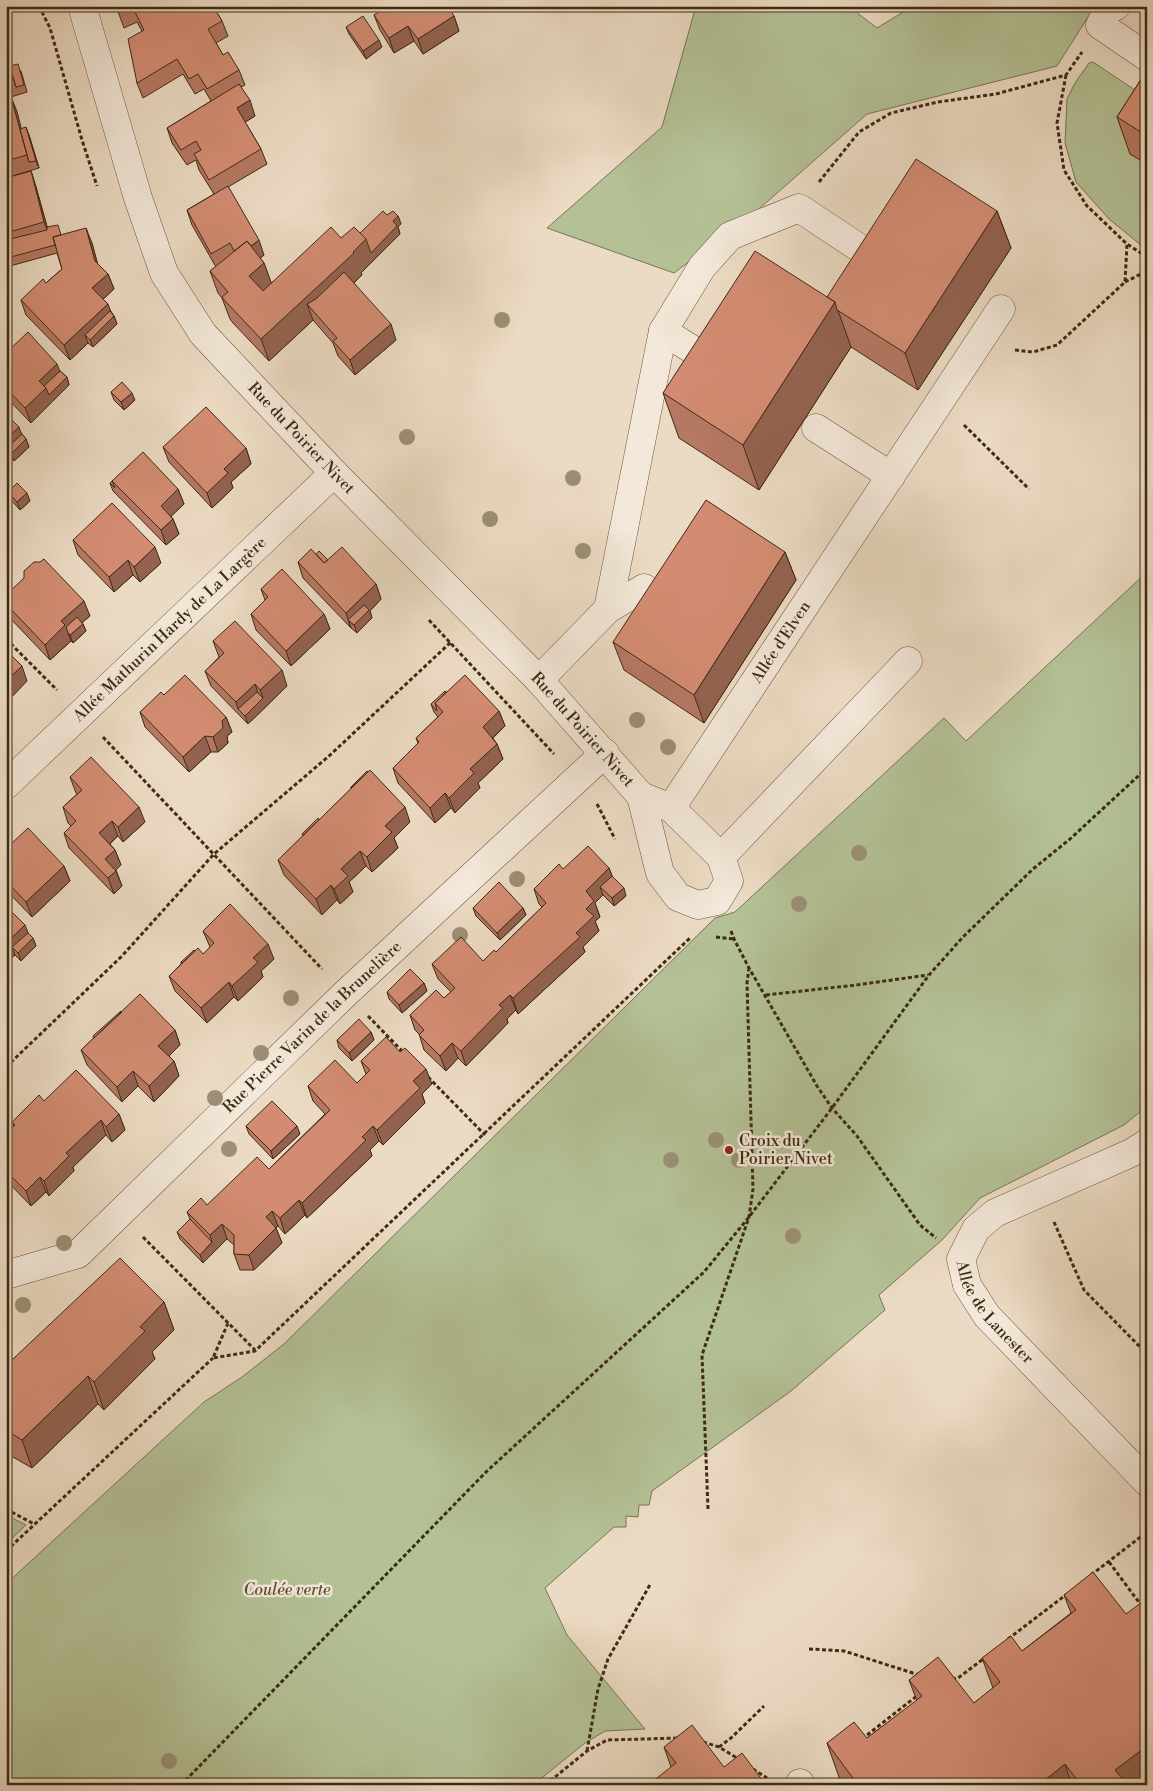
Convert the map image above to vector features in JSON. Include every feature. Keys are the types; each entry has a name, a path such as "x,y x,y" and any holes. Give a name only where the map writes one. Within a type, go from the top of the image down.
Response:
{"street":[{"name":"Rue du Poirier Nivet","path":"82,6 138,198 164,273 203,334 334,473 539,680 641,796"},
{"path":"1108,16 1147,57"},
{"path":"608,609 663,331 702,267 730,236 799,208 870,255"},
{"name":"Allée d'Elven","path":"671,808 1001,308"},
{"path":"663,331 709,360"},
{"path":"816,428 891,476"},
{"name":"Allée Mathurin Hardy de La Largère","path":"6,785 334,473"},
{"path":"539,680 608,609 644,588"},
{"path":"721,857 908,661"},
{"name":"Rue Pierre Varin de la Brunelière","path":"6,1275 78,1254 346,993 605,753"},
{"path":"641,796 671,808 721,857 729,881 717,901 698,905 678,897 660,873 641,796"},
{"name":"Allée de Lanester","path":"1147,1143 1131,1153 995,1213 976,1229 961,1259 967,1285 987,1316 1147,1482"}],"path":[{"path":"1108,16 1066,75 1058,123 1064,170 1087,206 1127,244 1147,257"},
{"path":"799,208 858,132 891,113 938,102 996,94 1066,75"},
{"path":"1125,282 1127,244"},
{"path":"983,337 1008,349 1033,352 1057,345 1125,282 1147,271"},
{"path":"940,402 1029,489"},
{"path":"6,1067 122,956 214,854 329,756 476,617"},
{"path":"6,639 81,714 408,1057"},
{"path":"181,1785 486,1472 704,1272 749,1217 832,1108 929,975 962,937 1033,869 1070,839 1147,768"},
{"path":"717,901 727,915 734,939 749,968 817,1086 832,1108 857,1136 920,1225 961,1259"},
{"path":"213,1358 255,1351 695,934"},
{"path":"708,1509 702,1355 749,1217 753,1189 747,983 749,968"},
{"path":"766,995 929,975"},
{"path":"422,1071 484,1135"},
{"path":"1041,1192 1084,1290 1147,1354"},
{"path":"120,1213 255,1351"},
{"path":"6,1551 213,1358 228,1323"},
{"path":"6,1509 34,1524"},
{"path":"1086,1579 1147,1532"},
{"path":"1109,1562 1147,1612"},
{"path":"587,1751 598,1689 608,1659 651,1583"},
{"path":"1003,1643 1071,1591"},
{"path":"809,1649 844,1651 927,1678"},
{"path":"951,1679 958,1678 988,1655"},
{"path":"855,1744 921,1692"},
{"path":"719,1747 764,1706"},
{"path":"545,1785 587,1751 607,1740 681,1738"},
{"path":"698,1740 719,1747 743,1762"},
{"path":"751,1768 775,1783 801,1784"}],"green space":[{"path":"696,6 848,6 877,28 913,6 1095,6 1057,66 867,114 759,209 674,273 547,228 662,127"},
{"path":"1093,62 1147,98 1147,250 1109,219 1076,182 1065,143 1067,99 1075,83 1089,63"},
{"name":"Coulée verte","path":"1147,572 1147,1106 1124,1125 980,1198 942,1240 879,1295 885,1310 791,1391 652,1491 649,1505 639,1505 638,1517 626,1516 626,1527 614,1527 545,1588 567,1635 645,1729 605,1731 585,1743 533,1785 6,1785 6,1584 204,1402 242,1377 284,1344 715,918 735,912 944,718 966,741"},
{"path":"6,1515 26,1525 6,1544"}],"building":[{"path":"116,6 132,6 118,13"},
{"path":"132,6 213,6 222,21 208,29 223,55 228,52 239,70 207,89 198,74 189,79 177,59 137,83 128,39 144,30"},
{"path":"388,6 448,6 454,16 418,39 408,26 389,38 374,15"},
{"path":"363,16 379,40 363,51 346,27"},
{"path":"6,54 13,80 6,82"},
{"path":"18,64 24,85 16,87 10,66"},
{"path":"1147,70 1147,136 1117,117"},
{"path":"239,84 250,100 237,108 261,149 209,180 194,154 201,150 196,141 181,150 167,128"},
{"path":"11,97 27,155 6,161 6,98"},
{"path":"26,127 36,161 29,162 20,129"},
{"path":"916,159 997,211 905,353 837,310 835,302 827,297"},
{"path":"31,171 44,222 6,233 6,178"},
{"path":"228,186 259,240 251,246 247,241 234,251 230,243 211,254 187,210"},
{"path":"383,211 387,215 393,211 398,216 393,221 397,226 371,253 366,239 360,233"},
{"path":"58,225 61,235 53,237 55,245 7,258 6,240 47,230 47,227"},
{"path":"331,227 341,238 354,227 366,239 354,253 261,339 222,297 228,292 210,271 247,241 264,263 249,276 263,291"},
{"path":"86,228 95,261 108,274 92,288 108,304 64,345 21,300 43,279 46,283 62,269 53,237"},
{"path":"755,251 835,302 743,445 663,393"},
{"path":"344,272 391,324 350,360 333,341 337,338 307,304 316,299"},
{"path":"110,311 114,316 90,340 85,335"},
{"path":"28,332 57,364 39,381 46,388 25,408 6,388 6,346 9,350"},
{"path":"60,371 67,377 49,395 44,386"},
{"path":"122,382 132,393 121,402 111,392"},
{"path":"206,407 246,448 224,469 228,473 207,493 163,447"},
{"path":"6,414 19,427 6,439"},
{"path":"22,434 26,439 11,454 7,448"},
{"path":"143,452 178,489 161,506 173,519 161,530 112,481"},
{"path":"17,483 27,493 17,502 8,492"},
{"path":"706,500 785,552 694,695 613,642"},
{"path":"112,503 155,547 134,567 128,560 109,577 73,540"},
{"path":"342,547 376,584 346,613 298,562 311,549 324,563"},
{"path":"319,551 328,560 324,563 316,554"},
{"path":"44,559 84,601 61,621 65,625 45,645 6,604 6,595 24,578 24,571 34,562 40,562"},
{"path":"282,569 324,614 286,651 251,614 268,597 261,589"},
{"path":"364,605 369,610 354,625 348,620"},
{"path":"77,617 83,624 70,635 66,627"},
{"path":"235,621 282,670 260,690 255,684 236,702 205,671 224,653 213,641"},
{"path":"6,650 22,666 6,681"},
{"path":"185,675 226,717 222,721 223,728 213,737 205,736 183,757 140,712 161,692 164,695"},
{"path":"465,675 499,711 483,727 497,744 470,769 474,773 449,798 445,793 430,808 393,768 419,742 416,738 443,712 435,703"},
{"path":"445,691 435,703 437,711 431,704"},
{"path":"257,692 263,698 245,716 238,709"},
{"path":"91,757 139,807 118,827 112,821 99,833 115,850 105,859 116,871 108,878 64,833 76,821 63,807 82,790 70,777"},
{"path":"370,770 405,807 385,826 392,832 367,857 360,851 341,869 348,876 334,889 331,885 316,899 278,860"},
{"path":"368,772 351,788 351,787"},
{"path":"318,818 319,820 303,835 302,834"},
{"path":"28,828 64,866 26,902 6,881 6,841 10,845"},
{"path":"588,846 609,868 586,891 594,901 586,909 594,916 576,933 580,937 513,998 510,995 499,1005 503,1008 461,1051 452,1043 440,1056 419,1035 424,1030 410,1015 436,990 444,998 455,988 432,964 461,937 483,961 494,950 496,952 546,903 534,889 559,864 563,869"},
{"path":"612,876 624,888 612,898 600,887"},
{"path":"499,882 523,908 497,933 473,908"},
{"path":"230,904 268,944 253,958 258,962 232,986 229,982 201,1008 169,976 198,948 203,954 214,943 203,931"},
{"path":"6,906 25,925 6,943"},
{"path":"28,933 33,938 18,953 12,947"},
{"path":"194,950 195,951 181,962"},
{"path":"410,969 424,983 399,1005 387,992"},
{"path":"140,994 175,1030 158,1046 174,1061 149,1086 133,1071 117,1087 81,1050"},
{"path":"122,1012 94,1038 93,1036"},
{"path":"359,1019 371,1032 349,1053 337,1040"},
{"path":"386,1037 400,1052 405,1048 426,1069 413,1081 420,1088 377,1130 373,1126 362,1137 366,1140 302,1203 299,1200 280,1218 272,1211 266,1217 276,1228 249,1255 234,1254 234,1235 222,1224 210,1235 187,1212 201,1198 207,1205 257,1157 269,1169 330,1110 308,1086 335,1060 357,1083 370,1070 361,1061"},
{"path":"76,1070 119,1114 106,1127 101,1120 66,1153 69,1156 44,1181 40,1177 26,1191 6,1171 6,1133 15,1125 12,1122 39,1095 44,1101"},
{"path":"272,1101 297,1126 271,1151 246,1126"},
{"path":"190,1219 212,1242 200,1255 177,1232"},
{"path":"120,1258 164,1302 140,1327 145,1331 94,1382 88,1376 22,1440 6,1430 6,1355 13,1359"},
{"path":"1093,1572 1126,1614 1142,1602 1147,1609 1147,1746 1115,1770 1127,1785 1081,1785 1065,1764 1039,1785 858,1785 827,1743 854,1722 867,1738 922,1696 909,1680 938,1657 974,1703 1000,1682 982,1658 1011,1636 1022,1651 1076,1610 1064,1595"},
{"path":"692,1725 724,1767 742,1753 766,1785 648,1785 676,1763 664,1747"}],"place":[{"name":"Croix du Poirier Nivet","path":"729,1150"}]}
